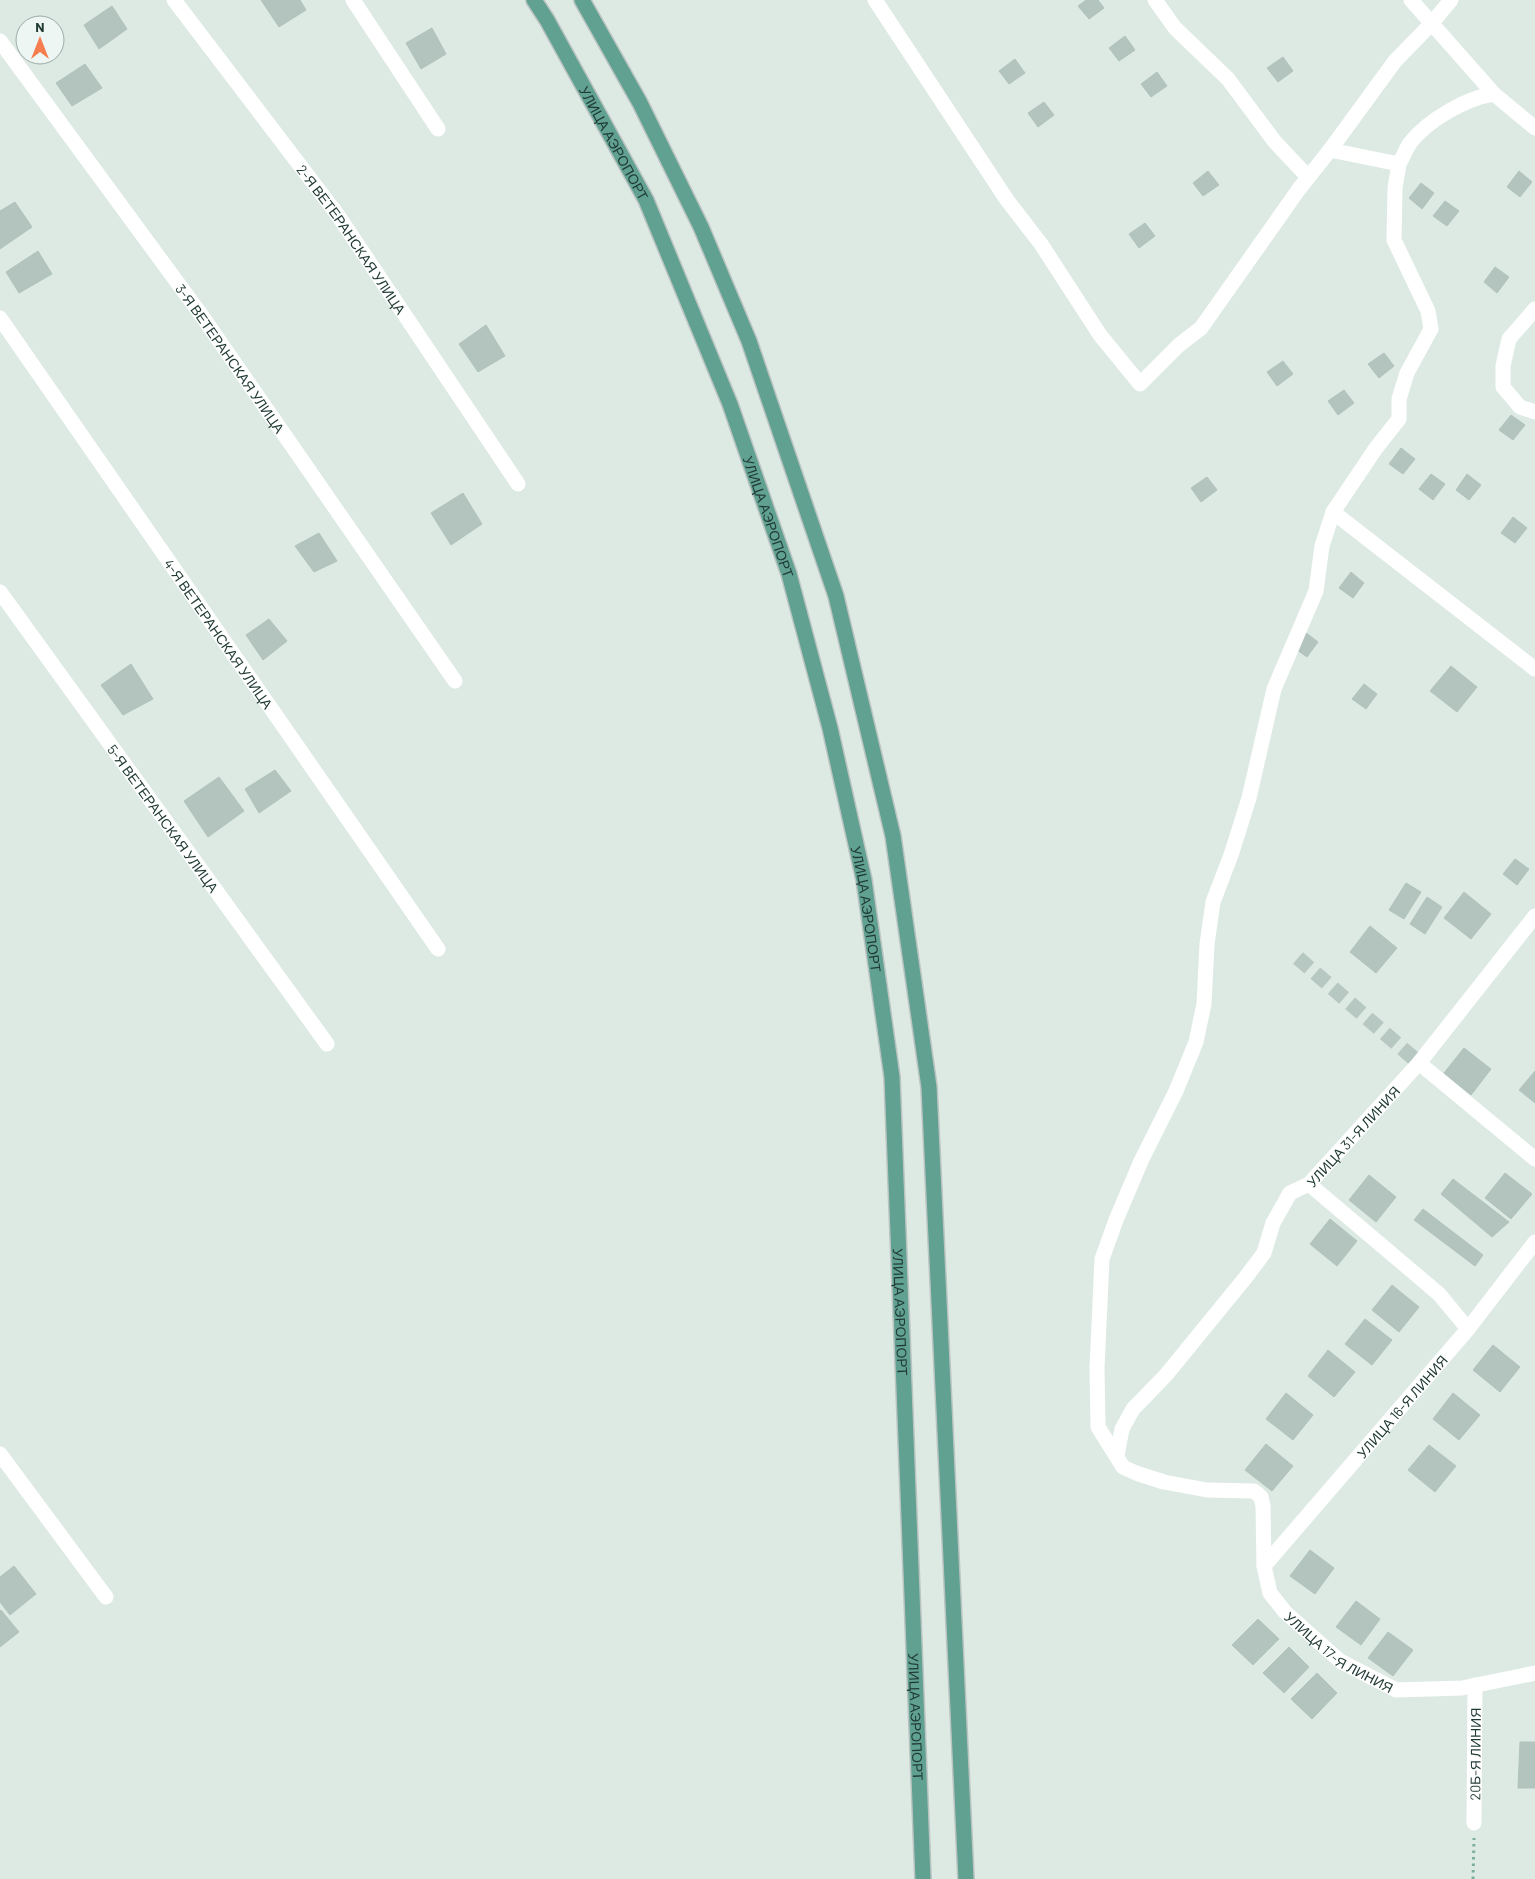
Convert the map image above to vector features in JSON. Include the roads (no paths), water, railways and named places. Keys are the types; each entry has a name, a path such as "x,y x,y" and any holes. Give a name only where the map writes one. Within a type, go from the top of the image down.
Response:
{"main road":[{"name":"УЛИЦА АЭРОПОРТ","path":"534,0 547,20 646,200 730,404 789,574 830,728 864,880 892,1077 923,1879"},
{"path":"582,0 640,103 701,227 749,341 836,596 894,836 929,1087 966,1879"}],"street":[{"name":"2-Я ВЕТЕРАНСКАЯ УЛИЦА","path":"174,0 337,214 518,484"},
{"path":"353,0 438,129"},
{"path":"875,0 1007,200 1041,244 1100,335 1140,384 1179,345 1200,328 1308,177 1395,61 1432,23 1451,0"},
{"path":"1155,0 1175,28 1228,79 1275,142 1308,177"},
{"path":"1411,0 1494,94 1535,128"},
{"name":"3-Я ВЕТЕРАНСКАЯ УЛИЦА","path":"0,41 202,316 455,681"},
{"path":"1117,1456 1098,1427 1097,1368 1102,1259 1140,1161 1176,1091 1196,1042 1204,1004 1207,944 1213,902 1231,855 1249,798 1274,689 1316,592 1322,546 1333,512 1376,448 1398,420 1398,399 1406,373 1432,329 1428,311 1394,240 1395,188 1399,164 1409,144 1421,131 1458,106 1481,96 1494,94"},
{"path":"1330,150 1399,164"},
{"path":"1535,310 1510,339 1504,366 1503,387 1520,407 1535,412"},
{"name":"4-Я ВЕТЕРАНСКАЯ УЛИЦА","path":"0,318 438,949"},
{"path":"1333,512 1535,669"},
{"name":"5-Я ВЕТЕРАНСКАЯ УЛИЦА","path":"0,592 327,1044"},
{"name":"УЛИЦА 31-Я ЛИНИЯ","path":"1117,1456 1122,1429 1133,1409 1166,1375 1264,1253 1273,1223 1290,1193 1309,1184 1419,1063 1535,916"},
{"path":"1419,1063 1535,1159"},
{"path":"1309,1184 1439,1294 1468,1328"},
{"name":"УЛИЦА 16-Я ЛИНИЯ","path":"1264,1566 1468,1328 1535,1242"},
{"path":"0,1454 106,1597"},
{"name":"УЛИЦА 17-Я ЛИНИЯ","path":"1117,1456 1123,1467 1164,1482 1207,1490 1254,1491 1261,1497 1263,1506 1264,1566 1270,1593 1285,1612 1340,1661 1396,1690 1462,1688 1535,1672"},
{"name":"20Б-Я ЛИНИЯ","path":"1474,1823 1475,1685"}],"tunnel":[{"path":"1298,958 1419,1063"}]}
